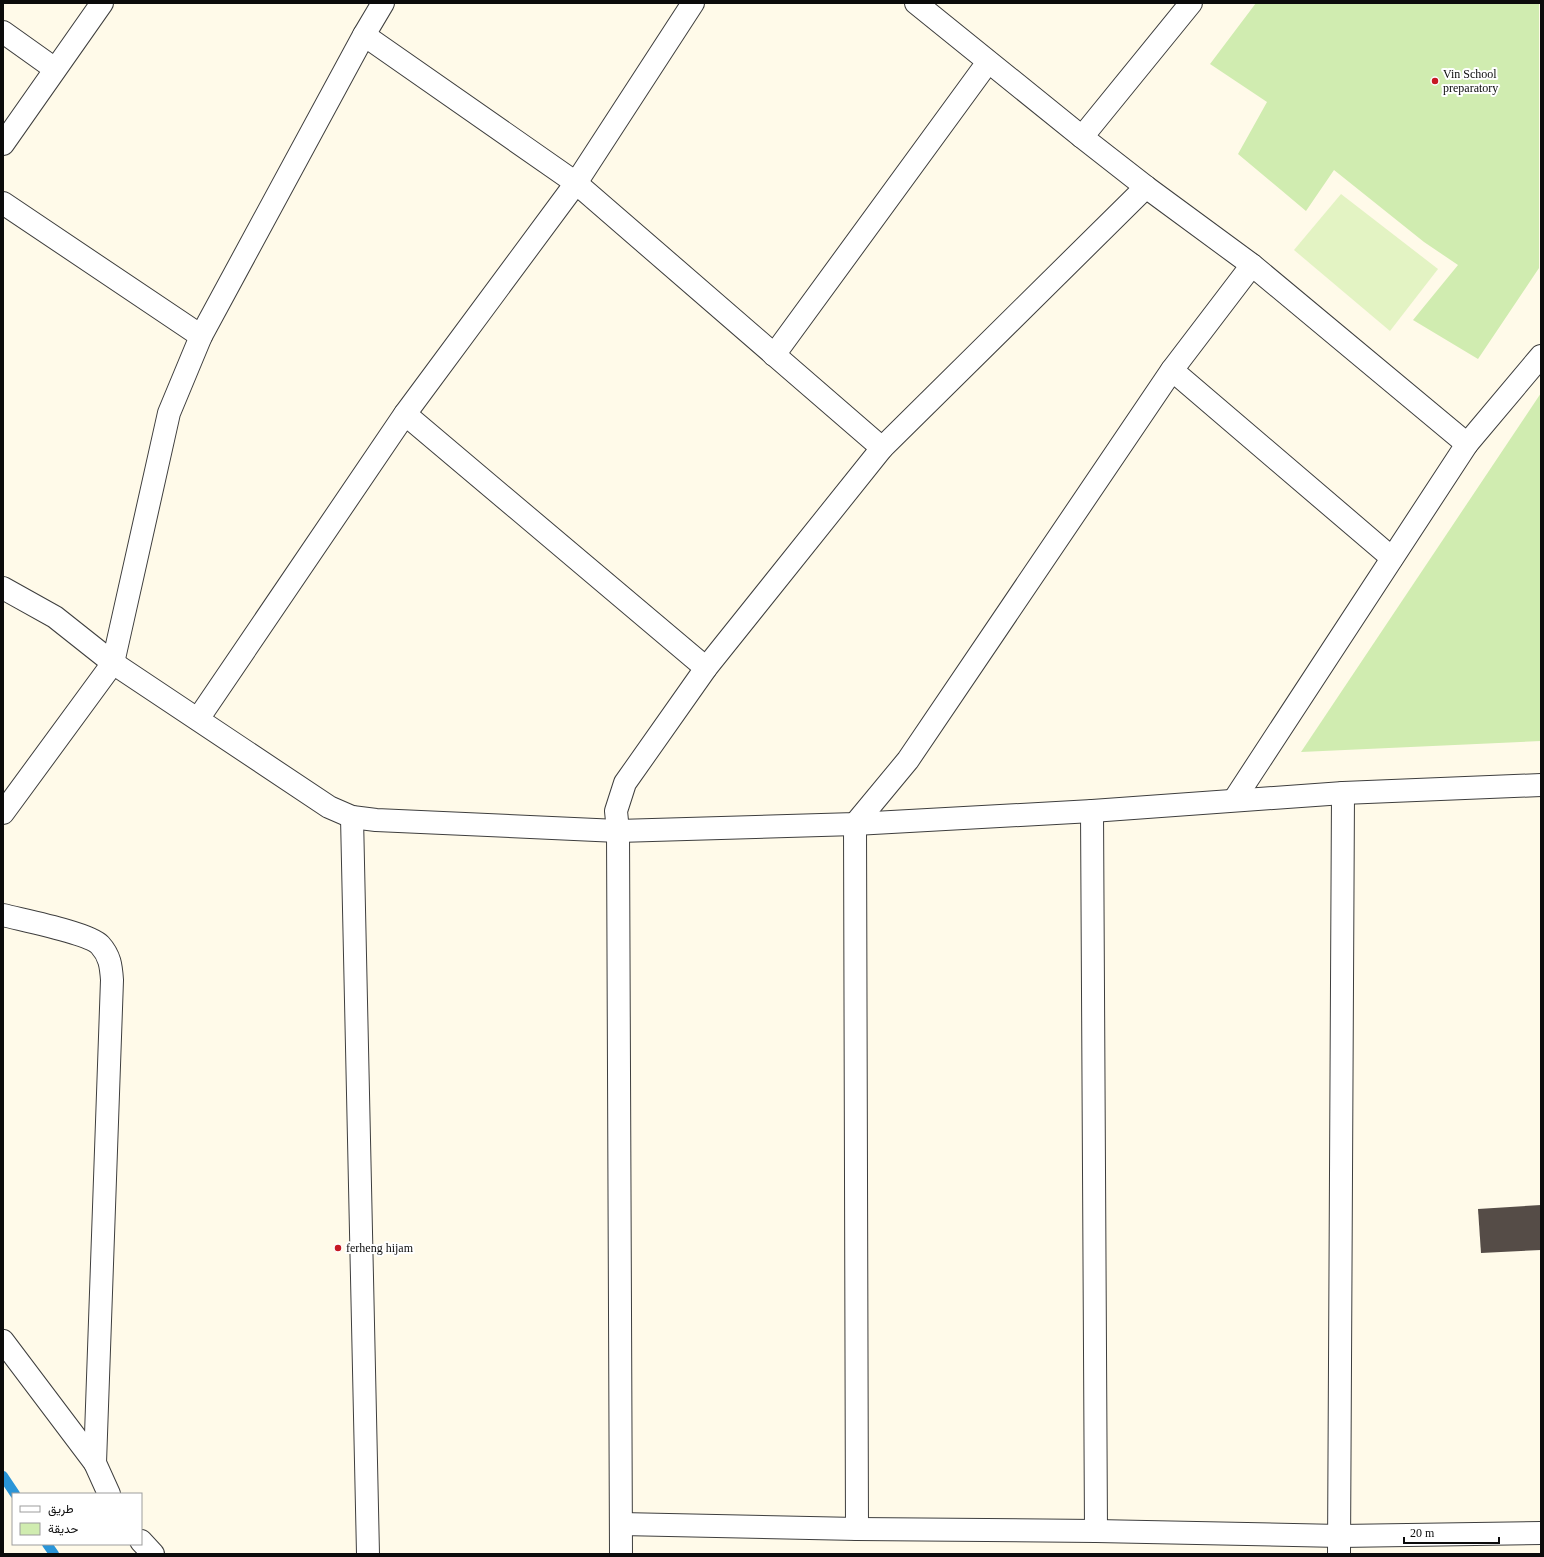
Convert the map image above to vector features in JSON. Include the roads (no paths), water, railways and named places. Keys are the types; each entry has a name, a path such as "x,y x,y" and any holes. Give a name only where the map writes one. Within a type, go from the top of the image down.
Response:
{"street":[{"path":"3,144 102,3"},
{"path":"3,813 113,663 169,413 202,336 364,35 383,3"},
{"path":"198,719 405,414 576,184 693,3"},
{"path":"916,3 1082,138 1252,265 1467,444"},
{"path":"1082,138 1191,3"},
{"path":"3,32 55,69"},
{"path":"364,35 576,184 882,448"},
{"path":"774,355 988,62"},
{"path":"621,1554 618,831 616,811 625,782 706,668 882,448 1146,187"},
{"path":"3,203 202,336"},
{"path":"857,1529 855,824 908,760 1172,370 1252,265"},
{"path":"1234,800 1467,444 1541,356"},
{"path":"1172,370 1392,558"},
{"path":"405,414 706,668"},
{"path":"3,588 55,617 113,663 329,807 352,817 384,821 618,831 855,824 1092,811 1343,793 1541,785"},
{"path":"1339,1545 1343,793"},
{"path":"1092,811 1096,1531"},
{"path":"352,817 368,1554"},
{"path":"3,915 85,936 100,944 110,961 112,980 95,1463"},
{"path":"3,1341 95,1463 109,1493"},
{"path":"621,1524 857,1529 1096,1531 1339,1545 1541,1533"},
{"path":"142,1542 153,1554"}],"waterway":[{"path":"3,1476 14,1493"},
{"path":"48,1545 54,1554"}],"place":[{"name":"Vin School preparatory","path":"1435,81"},
{"name":"ferheng hijam","path":"338,1248"}]}
